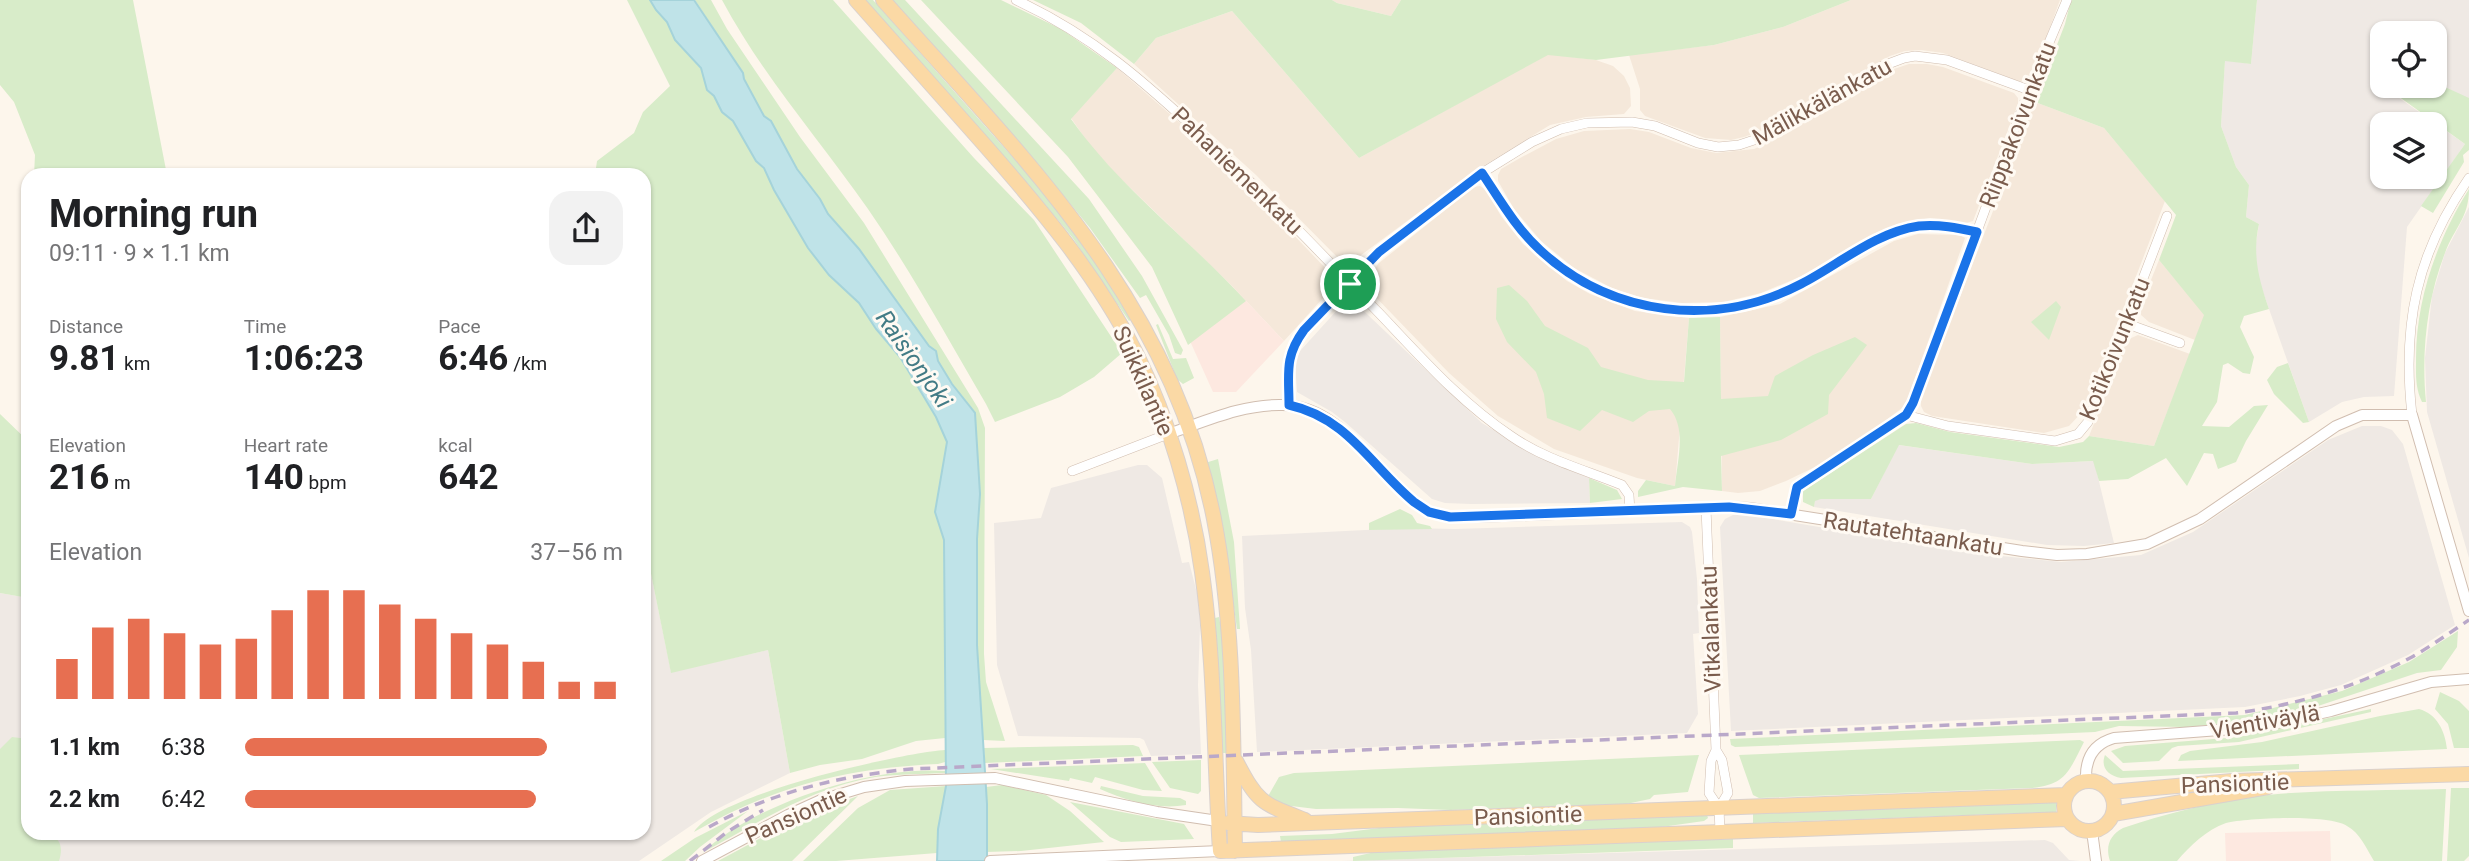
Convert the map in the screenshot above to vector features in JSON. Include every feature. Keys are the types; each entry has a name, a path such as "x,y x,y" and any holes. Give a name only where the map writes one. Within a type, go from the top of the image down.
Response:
{"main road":[{"name":"Suikkilantie","path":"856,0 1033,200 1100,291 1136,354 1168,434 1202,569 1210,653 1220,856"},
{"name":"Suikkilantie","path":"883,0 1042,180 1093,244 1150,337 1175,390 1208,492 1220,554 1229,636 1235,758 1236,856"},
{"path":"1235,758 1248,785 1258,798 1278,810 1312,823"},
{"path":"2301,781 2469,774"},
{"path":"2086,780 2100,783 2110,792 2114,799 2113,814 2105,825 2092,831 2080,830 2067,819 2063,806 2066,795 2074,785 2086,780"},
{"name":"Pansiontie","path":"2110,792 2219,782 2301,781"},
{"name":"Pansiontie","path":"2113,814 2301,781"},
{"name":"Pansiontie","path":"1218,821 1312,823 2066,795"},
{"name":"Pansiontie","path":"1220,856 1720,832 2067,819"}],"street":[{"name":"Pahaniemenkatu","path":"1016,0 1068,27 1123,64 1265,194 1461,399 1513,438 1537,452 1622,485 1629,495 1630,512"},
{"name":"Riippakoivunkatu","path":"1906,415 1913,403 2029,90 2067,0"},
{"name":"Mälikkälänkatu","path":"1289,405 1288,363 1293,345 1304,330 1387,245 1482,173 1546,135 1587,123 1617,121 1646,124 1698,143 1718,147 1752,143 1772,134 1880,67 1904,58 1925,56 1947,60 2029,90"},
{"path":"1482,173 1526,235 1560,267 1604,293 1675,311 1716,310 1766,299 1802,283 1878,240 1907,229 1938,226 1977,232"},
{"path":"2469,178 2430,250 2413,304 2407,352 2412,415 2469,611"},
{"name":"Kotikoivunkatu","path":"1906,415 1948,426 2044,441 2072,438 2083,430 2167,216"},
{"path":"2125,324 2180,343"},
{"name":"Rautatehtaankatu","path":"1168,434 1245,409 1289,405 1303,408 1330,421 1406,495 1422,508 1438,515 1478,517 1750,508 2057,555 2087,554 2147,544 2200,519 2336,426 2362,415 2412,415"},
{"path":"1791,514 1797,487 1906,415"},
{"path":"1072,471 1168,434"},
{"name":"Vitkalankatu","path":"1706,508 1716,751 1721,760 1728,793 1719,808"},
{"name":"Vientiväylä","path":"2086,780 2086,765 2093,751 2102,742 2114,738 2259,727 2431,682 2469,679"},
{"name":"Vitkalankatu","path":"1716,751 1711,761 1709,793 1719,808 1720,832"},
{"name":"Pansiontie","path":"702,861 788,815 838,794 888,783 995,778 1157,812 1218,821"},
{"path":"2092,831 2096,861"},
{"name":"Pansiontie","path":"990,861 1220,856"}],"shaded area":[{"path":"1332,0 1401,0 1391,16"},
{"path":"1851,0 2060,0 2034,71 2030,79 2024,82 1943,53 1905,51 1890,56 1829,90 1767,129 1731,140 1705,138 1645,116 1640,110 1640,89 1629,55 1714,45 1783,27"},
{"path":"2257,0 2469,0 2469,115 2447,97 2447,21 2370,21 2370,98 2399,98 2419,112 2370,112 2370,189 2434,189 2407,227 2394,396 2364,397 2342,402 2309,422 2257,275 2255,249 2259,224 2246,217 2249,185 2236,167 2221,126 2225,60 2251,64"},
{"path":"1232,11 1359,158 1548,54 1596,60 1613,66 1624,76 1630,88 1631,106 1624,114 1586,117 1550,125 1472,173 1349,264 1342,262 1256,175 1134,64 1156,38"},
{"path":"1909,64 1943,67 2014,93 2018,98 1973,221 1966,223 1930,218 1897,224 1802,276 1761,293 1724,302 1682,303 1643,298 1612,288 1574,268 1541,241 1514,209 1498,181 1501,169 1556,139 1584,131 1630,129 1649,132 1691,148 1716,153 1754,149 1780,137 1888,71"},
{"path":"1117,68 1217,155 1333,276 1333,287 1284,341 1232,286 1119,177 1091,147 1071,118"},
{"path":"2035,102 2104,128 2165,201 2085,409 2069,426 2044,433 1932,416 1924,412 1921,406 1921,398"},
{"path":"2447,131 2465,144 2447,170"},
{"path":"1480,186 1486,190 1501,216 1523,244 1567,281 1590,294 1635,311 1689,318 1675,486 1637,478 1554,449 1498,416 1449,373 1366,287 1365,283 1379,263 1474,187"},
{"path":"2469,207 2469,558 2427,412 2425,358 2432,296 2445,253"},
{"path":"1918,234 1960,235 1965,238 1908,398 1902,408 1868,434 1817,466 1786,481 1760,491 1722,491 1720,317 1780,304 1894,241"},
{"path":"2159,260 2205,315 2195,340 2149,322 2141,315 2141,305"},
{"path":"1232,286 1284,341 1236,392 1213,392 1185,330"},
{"path":"1349,297 1482,423 1536,456 1589,478 1590,503 1471,504 1445,503 1432,499 1345,422 1297,392 1295,363 1300,351"},
{"path":"2138,335 2190,354 2154,446 2089,436 2126,343"},
{"path":"2362,426 2381,426 2392,430 2403,444 2455,625 2408,655 2341,685 2245,707 1731,731 1720,527 1725,519 1733,515 1743,514 1972,553 2061,562 2141,555 2193,532 2328,440"},
{"path":"1898,445 2032,464 2094,461 2114,543 2084,546 2047,545 1814,507 1815,500 1821,499 1871,499"},
{"path":"1147,465 1162,478 1182,563 1189,562 1198,597 1201,754 1151,756 1144,740 1140,738 1018,736 997,665 994,523 1041,518 1051,488"},
{"path":"1682,522 1690,527 1692,532 1699,633 1693,634 1698,714 1687,733 1257,752 1242,536 1406,528"},
{"path":"651,573 671,672 768,650 790,773 711,812 639,861 0,861 0,593 21,597 21,840 651,840"},
{"path":"2330,831 2331,861 2226,861 2225,833"},
{"path":"2045,840 2053,843 2069,860 2080,861 1341,861"}],"green space":[{"path":"0,0 133,0 166,168 34,168 35,155 14,102 0,85"},
{"path":"627,0 650,0 667,22 675,40 701,69 707,90 714,96 722,112 733,121 756,161 764,168 808,248 829,275 859,303 876,329 900,357 936,417 947,442 935,512 944,540 945,738 916,741 862,759 820,765 790,773 768,650 671,673 651,574 651,168 596,168 597,161 634,133 643,112 670,86"},
{"path":"695,0 711,0 727,29 800,137 864,223 978,408 985,428 986,682 1005,741 983,740 977,645 977,539 980,494 975,413 952,384 938,361 936,351 929,346 859,249 828,214 797,169 771,121 764,116 743,73"},
{"path":"722,0 833,0 974,158 1034,220 1122,353 1094,377 1060,397 995,422 929,305 884,233 773,81"},
{"path":"864,0 873,0 1047,196 1077,235 1132,319 1129,321 1072,237 1040,198"},
{"path":"892,0 905,0 1089,199 1142,276 1183,350 1181,355 1175,353 1169,335 1146,295 1140,298 1090,228 1028,152"},
{"path":"921,0 1001,0 1061,29 1117,68 1071,119 1133,191 1246,301 1188,345 1152,267 1068,157"},
{"path":"1033,0 1332,0 1391,16 1401,0 1851,0 1783,27 1714,45 1596,60 1548,55 1359,158 1232,11 1156,38 1134,64 1081,23"},
{"path":"2071,0 2257,0 2251,64 2225,61 2221,126 2236,167 2249,185 2246,217 2259,224 2256,246 2258,267 2269,309 2244,316 2240,327 2254,357 2250,374 2243,373 2228,363 2223,365 2217,402 2202,426 2229,427 2254,406 2268,405 2236,462 2218,469 2213,454 2204,453 2187,486 2166,458 2128,479 2099,481 2093,461 2032,464 1899,445 1871,499 1821,499 1815,501 1814,507 1803,502 1803,491 1906,424 1916,423 1950,432 2059,447 2083,442 2089,436 2154,446 2204,315 2159,260 2176,215 2104,128 2035,102 2065,24"},
{"path":"2447,88 2469,98 2469,150 2463,155 2464,162 2433,213 2421,206 2433,189 2447,189 2447,169 2465,144 2447,131 2447,112 2420,112 2401,98 2447,98"},
{"path":"2469,189 2467,208 2445,253 2430,307 2424,365 2426,402 2422,402 2417,386 2416,359 2424,292 2438,249"},
{"path":"1509,285 1527,301 1545,326 1588,348 1601,367 1648,380 1684,382 1689,318 1720,317 1721,399 1768,396 1775,376 1813,355 1855,337 1867,345 1829,395 1828,414 1781,440 1721,456 1722,491 1683,487 1638,497 1638,491 1646,480 1675,486 1680,436 1675,417 1670,409 1649,411 1633,422 1602,410 1580,431 1547,418 1544,394 1536,372 1507,342 1496,319 1497,288"},
{"path":"2056,301 2061,307 2049,340 2031,322"},
{"path":"1158,324 1173,359 1186,358 1194,378 1183,384 1177,379 1156,325"},
{"path":"2288,363 2309,422 2303,423 2274,394 2267,380 2277,367"},
{"path":"0,414 21,434 21,597 0,593"},
{"path":"1218,459 1234,542 1240,629 1237,629 1225,543 1205,463"},
{"path":"1589,478 1617,490 1622,499 1590,503"},
{"path":"1400,509 1412,515 1417,523 1432,529 1369,530 1369,523"},
{"path":"1219,617 1223,640 1228,753 1221,753 1215,618"},
{"path":"2458,631 2457,647 2441,670 2417,673 2318,706 2245,722 2187,727 2119,726 2095,732 1735,747 1731,745 1730,739 2245,715 2342,691 2409,662"},
{"path":"2440,692 2459,701 2469,711 2469,748 2454,748 2448,724 2435,709"},
{"path":"2371,709 2371,712 2239,742 2178,746 2172,748 2159,761 2123,763 2111,751 2125,746 2239,737"},
{"path":"2419,709 2431,715 2439,724 2447,749 2178,761 2181,755 2190,751 2262,742"},
{"path":"12,737 21,738 21,840 57,840 61,852 59,861 0,861 0,749"},
{"path":"2080,740 2084,742 2065,775 2052,784 2031,788 1759,798 1753,795 1739,755"},
{"path":"1139,747 1143,756 985,763 984,748"},
{"path":"945,750 945,762 938,764 842,775 782,791 694,832 709,818 736,804 810,778 890,759"},
{"path":"1699,755 1688,792 1654,795 1650,799 1626,804 1450,810 1316,809 1283,805 1267,798 1279,777 1294,773"},
{"path":"2105,755 2123,771 2299,764 2299,769 2121,778 2107,771 2104,764"},
{"path":"1201,760 1201,791 1198,794 1170,788 1152,762"},
{"path":"1145,763 1162,791 1143,790 1095,777 1092,783 991,769"},
{"path":"945,771 875,777 830,789 765,818 702,853 752,818 817,791 851,781 885,774"},
{"path":"1002,785 1046,795 1070,811 1104,842 986,852 986,787"},
{"path":"946,786 938,829 937,853 803,861 858,808 890,790"},
{"path":"1101,786 1143,796 1180,798 1186,801 1186,805 1164,806 1131,801 1100,789"},
{"path":"2451,788 2469,788 2469,856 2464,861 2447,861"},
{"path":"2446,789 2442,861 2374,861 2359,837 2347,826 2323,820 2288,818 2226,823 2205,834 2177,861 2110,861 2110,842 2123,828 2216,803 2296,793"},
{"path":"858,796 792,861 718,861 802,816"},
{"path":"1070,802 1184,824 1194,839 1121,842 1110,837"},
{"path":"2056,802 2056,812 1753,823 1753,813"},
{"path":"748,811 685,861 661,861 695,838"},
{"path":"1707,815 1708,818 1704,821 1654,828 1281,842 1280,836 1332,834 1387,827"},
{"path":"1733,839 1733,848 1353,861 1353,857 1375,852"}],"water":[{"name":"Raisionjoki","path":"650,0 694,0 743,73 764,116 771,121 797,169 828,214 859,249 929,346 936,351 938,361 952,384 975,413 980,494 977,539 977,645 987,804 987,861 937,861 938,829 946,786 944,540 935,512 947,442 936,417 900,357 876,329 859,303 829,275 808,248 764,168 756,161 733,121 722,112 714,96 707,90 701,68 675,40 667,22"}],"railway":[{"path":"709,827 782,795 832,781 911,769 2236,713 2304,700 2369,678 2417,654 2469,620"},
{"path":"690,861 727,832 763,810"}],"route":[{"path":"1482,173 1516,223 1538,248 1560,267 1604,293 1675,311 1716,310 1766,299 1802,283 1898,231 1938,226 1977,232 1913,403 1906,415 1797,487 1791,514 1729,507 1478,517 1450,517 1429,512 1406,495 1330,421 1303,408 1289,405 1288,363 1293,345 1304,330 1350,284 1394,239 1482,173"}]}
